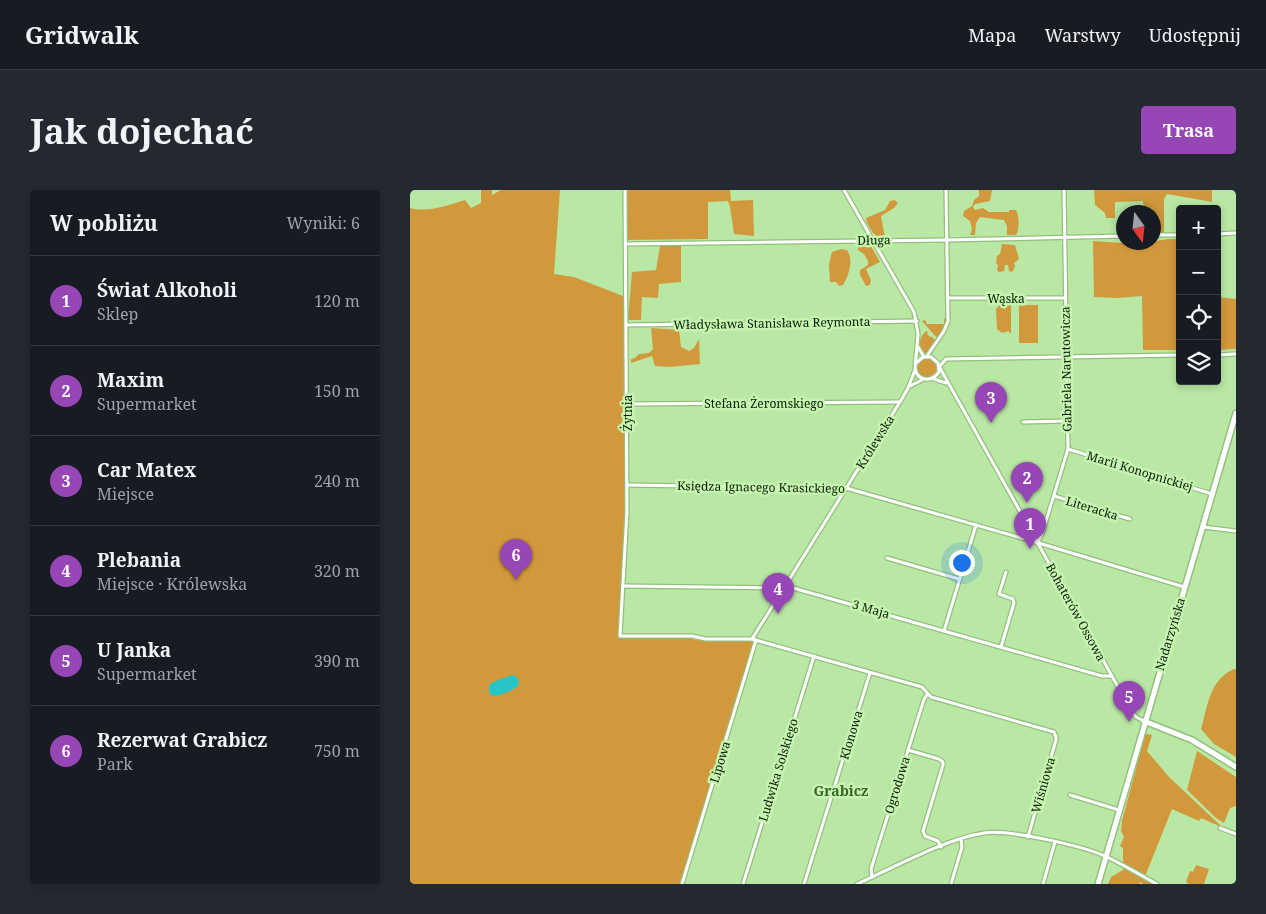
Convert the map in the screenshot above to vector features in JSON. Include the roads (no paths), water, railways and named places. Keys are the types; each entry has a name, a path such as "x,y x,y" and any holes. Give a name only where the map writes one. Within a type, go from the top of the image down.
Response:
{"main road":[{"name":"Nadarzyńska","path":"1098,884 1144,721 1236,412"},
{"path":"1144,721 1192,740 1236,767"}],"street":[{"name":"Żytnia","path":"625,190 628,485 620,636 692,636 706,640 754,640"},
{"path":"844,190 912,307 917,321 915,370 923,380"},
{"path":"916,363 932,350 947,325 946,190"},
{"name":"Gabriela Narutowicza","path":"1038,543 1068,449 1064,190"},
{"path":"1161,234 1176,235"},
{"path":"1221,234 1236,234"},
{"name":"Długa","path":"625,244 1116,236"},
{"name":"Wąska","path":"948,298 1065,298"},
{"name":"Władysława Stanisława Reymonta","path":"626,325 917,321"},
{"path":"917,345 926,356 933,358"},
{"path":"932,350 933,358 939,367"},
{"path":"1221,355 1236,354"},
{"path":"933,378 938,374 939,367 946,359 1176,355"},
{"name":"Bohaterów Ossowa","path":"939,367 1134,715 1144,721"},
{"name":"Królewska","path":"754,640 784,587 900,402 915,370"},
{"path":"908,388 914,382 933,378 943,380 949,385"},
{"name":"Stefana Żeromskiego","path":"628,404 900,402"},
{"path":"1023,422 1068,421"},
{"name":"Marii Konopnickiej","path":"1068,449 1212,494"},
{"name":"Księdza Ignacego Krasickiego","path":"628,485 846,488 1184,587"},
{"name":"Literacka","path":"1054,496 1130,519"},
{"path":"944,631 976,526"},
{"path":"1202,527 1236,531"},
{"path":"887,558 959,579"},
{"path":"1001,647 1014,603 1013,599 999,594 1006,572"},
{"name":"3 Maja","path":"623,586 794,588 1102,676 1112,676"},
{"path":"754,640 922,687 928,694"},
{"name":"Lipowa","path":"682,884 754,640"},
{"name":"Ludwika Solskiego","path":"743,884 814,656"},
{"name":"Klonowa","path":"804,884 870,672"},
{"name":"Wiśniowa","path":"928,694 931,697 1051,730 1056,734 1056,740 1028,837"},
{"name":"Ogrodowa","path":"872,877 870,869 924,699 928,694"},
{"path":"908,750 939,759 943,762 923,831 925,836 938,841 941,847"},
{"path":"1070,795 1119,810"},
{"path":"1220,828 1236,834"},
{"path":"860,883 961,839 994,832 1055,842 1106,857 1157,884"},
{"path":"951,884 962,846 961,839"},
{"path":"1043,884 1055,842"}],"water":[{"path":"513,675 518,678 519,683 517,687 498,695 490,694 490,684"}],"place":[{"name":"Car Matex","path":"991,423"},
{"name":"Maxim","path":"1027,503"},
{"name":"Świat Alkoholi","path":"1030,549"},
{"name":"Rezerwat Grabicz","path":"516,580"},
{"name":"Plebania","path":"778,614"},
{"name":"U Janka","path":"1129,722"}],"district":[{"name":"Grabicz","path":"841,790"}]}
